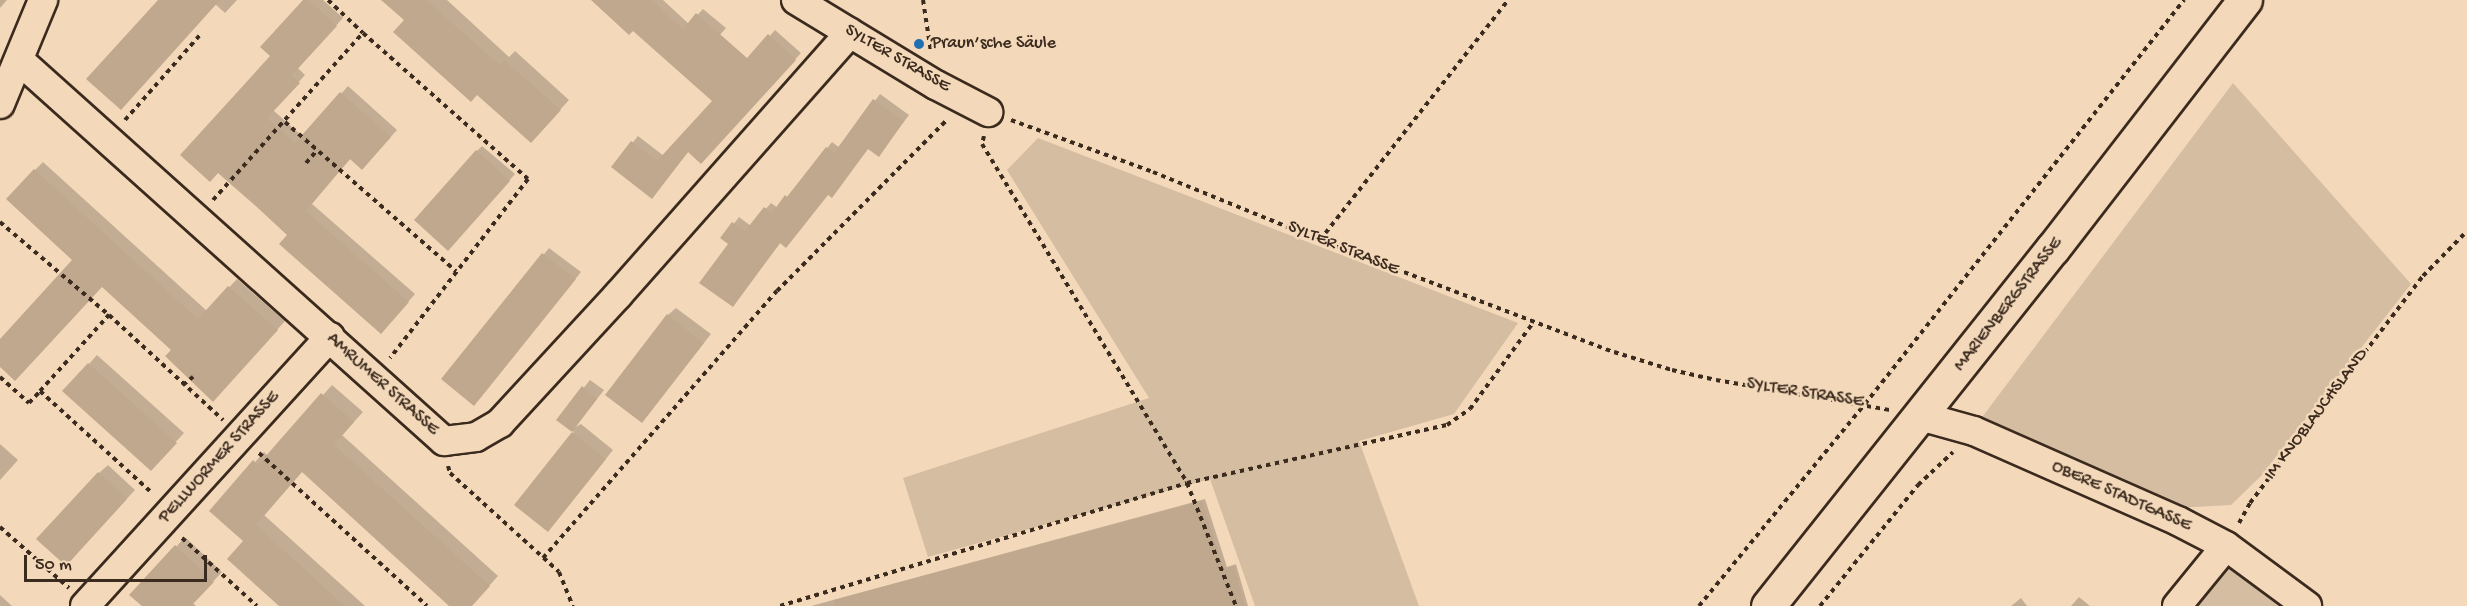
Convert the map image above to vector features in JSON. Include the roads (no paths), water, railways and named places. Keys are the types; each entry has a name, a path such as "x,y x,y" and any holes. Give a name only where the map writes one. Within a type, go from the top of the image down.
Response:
{"main road":[{"name":"MARIENBERGSTRASSE","path":"1768,606 1920,416 2245,0"}],"street":[{"path":"0,104 43,0"},
{"name":"SYLTER STRASSE","path":"796,0 988,112"},
{"name":"AMRUMER STRASSE","path":"19,60 444,441 476,437 500,423 618,295 850,33"},
{"name":"PELLWORMER STRASSE","path":"86,605 330,337"},
{"name":"OBERE STADTGASSE","path":"1920,416 1974,431 2178,521 2226,546 2307,606"},
{"path":"2177,606 2226,546"}],"place":[{"name":"Praun’sche Säule","path":"919,44"}]}
